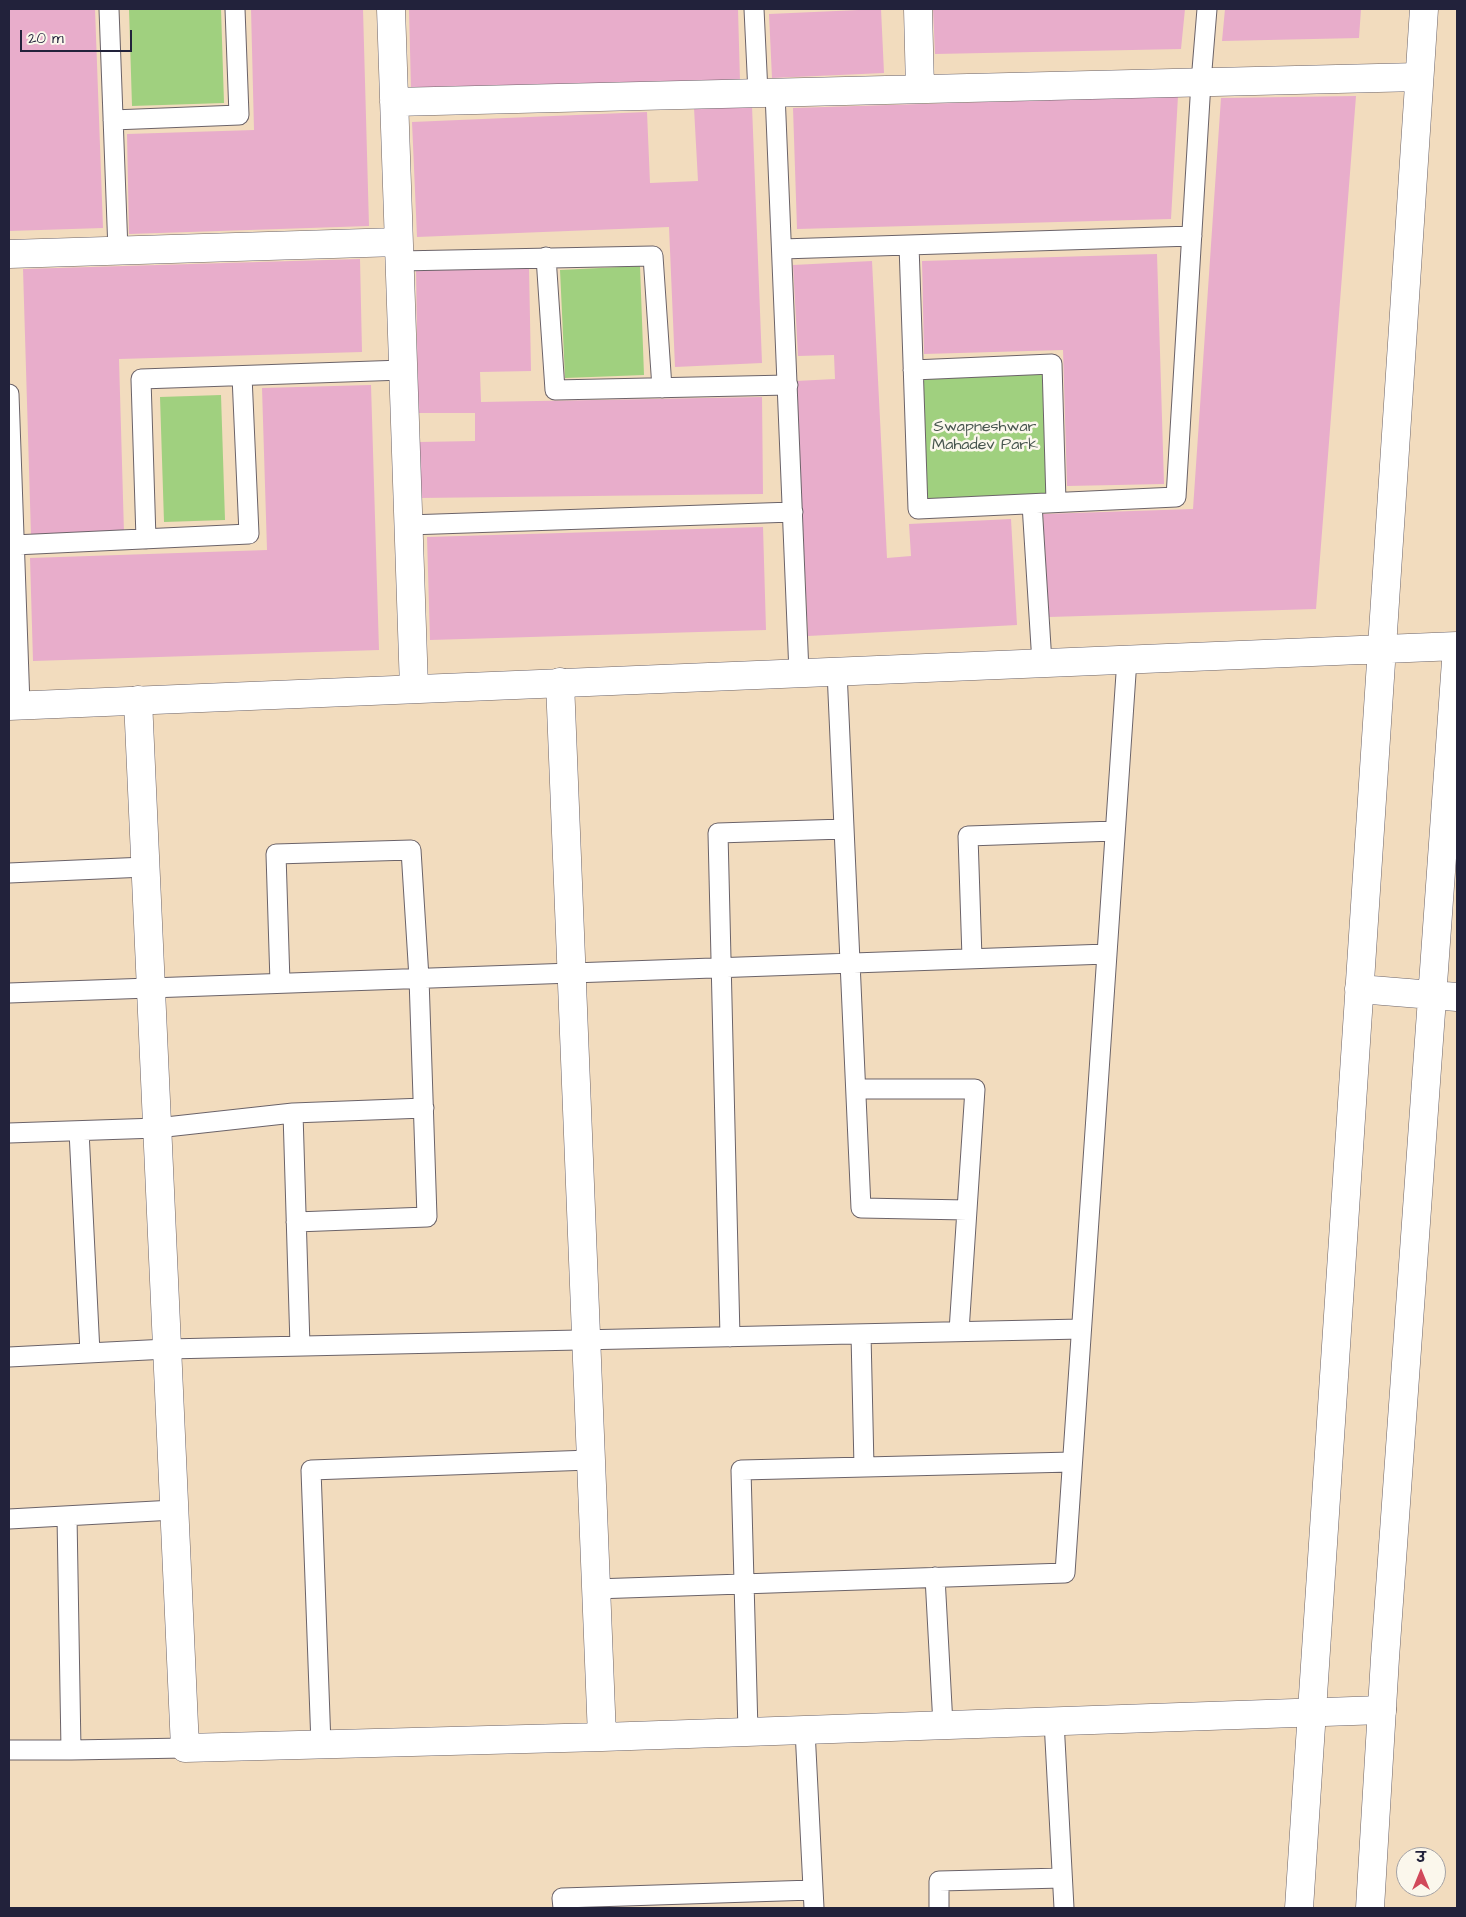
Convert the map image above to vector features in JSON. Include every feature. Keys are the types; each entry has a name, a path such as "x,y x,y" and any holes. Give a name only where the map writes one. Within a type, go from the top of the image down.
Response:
{"street":[{"path":"390,9 414,688"},
{"path":"918,9 920,89"},
{"path":"1299,1908 1424,9"},
{"path":"394,102 1419,77"},
{"path":"9,254 118,251 399,251"},
{"path":"14,706 560,682 1457,647 1445,996 1382,1710 1370,1908"},
{"path":"560,682 602,1736"},
{"path":"138,700 185,1748 748,1732 1382,1710"},
{"path":"1359,988 1445,996"}],"lane":[{"path":"109,9 118,251"},
{"path":"113,120 238,115 235,9"},
{"path":"754,9 766,93 782,249 799,673"},
{"path":"909,245 918,509 1176,497 1200,82 1207,9"},
{"path":"782,249 1192,236"},
{"path":"399,251 546,258 653,256 662,388"},
{"path":"546,258 555,390 788,385"},
{"path":"913,370 1052,364 1056,502"},
{"path":"146,539 141,379 403,370"},
{"path":"14,545 249,534 242,376"},
{"path":"9,394 14,545 14,706"},
{"path":"1032,504 1042,663"},
{"path":"408,525 793,512"},
{"path":"595,1589 1065,1573 1127,659"},
{"path":"837,671 861,1208 967,1210"},
{"path":"730,1337 718,833 844,829"},
{"path":"972,958 968,836 1115,831"},
{"path":"280,983 276,854 411,850 420,978 427,1217 296,1222"},
{"path":"9,873 145,867"},
{"path":"9,993 1107,954"},
{"path":"856,1089 975,1089 959,1331"},
{"path":"9,1134 157,1128 293,1113 424,1108"},
{"path":"293,1113 300,1346"},
{"path":"79,1131 90,1353"},
{"path":"9,1356 167,1349 1081,1329"},
{"path":"861,1334 864,1467"},
{"path":"321,1745 311,1470 590,1460"},
{"path":"748,1732 741,1470 1072,1462"},
{"path":"9,1518 174,1510"},
{"path":"66,1516 71,1750"},
{"path":"935,1577 943,1725"},
{"path":"1054,1722 1064,1908"},
{"path":"562,1908 562,1898 684,1901 814,1899 805,1730"},
{"path":"9,1750 185,1748"},
{"path":"939,1908 939,1881 1062,1878"}],"green space":[{"path":"129,9 221,9 224,103 132,106"},
{"path":"640,266 644,375 565,378 560,270"},
{"name":"Swapneshwar Mahadev Park","path":"1047,369 1053,499 922,505 917,375"},
{"path":"221,395 225,520 164,522 160,397"}],"building":[{"path":"9,9 95,9 103,228 9,231"},
{"path":"251,9 363,9 369,226 129,234 127,134 254,130"},
{"path":"409,9 738,9 740,81 411,90"},
{"path":"881,9 884,73 772,78 769,14"},
{"path":"933,9 1185,9 1181,49 935,54"},
{"path":"1225,9 1361,9 1359,38 1222,41"},
{"path":"1178,96 1171,219 797,229 793,108"},
{"path":"1356,96 1316,609 1049,617 1043,514 1193,509 1221,98"},
{"path":"752,106 762,363 675,367 669,227 417,237 412,122 647,112 650,183 698,181 694,108"},
{"path":"1157,254 1164,484 1067,486 1063,350 924,354 922,261"},
{"path":"360,259 362,352 119,359 124,533 31,536 23,269"},
{"path":"872,261 887,558 911,556 909,524 1011,519 1017,625 808,636 796,381 835,379 834,355 798,356 793,265"},
{"path":"529,267 531,371 480,372 481,402 762,397 763,494 419,498 419,442 475,441 475,413 418,413 416,268"},
{"path":"371,385 379,650 33,661 30,558 267,550 262,388"},
{"path":"763,527 766,630 430,640 427,537"}]}
